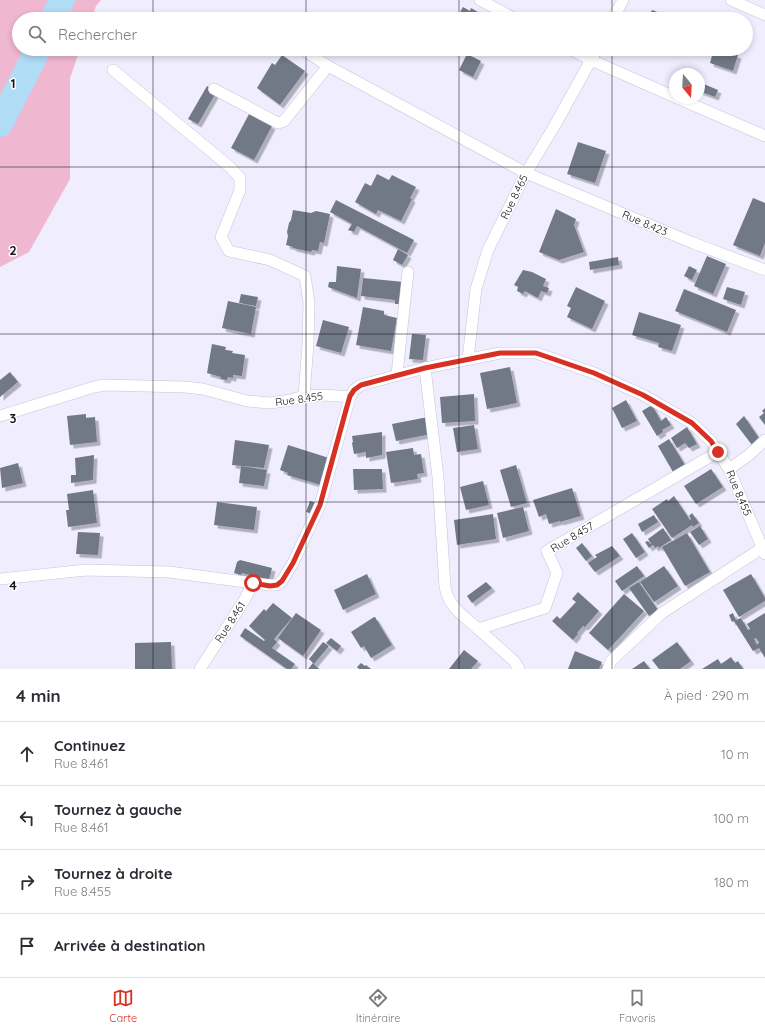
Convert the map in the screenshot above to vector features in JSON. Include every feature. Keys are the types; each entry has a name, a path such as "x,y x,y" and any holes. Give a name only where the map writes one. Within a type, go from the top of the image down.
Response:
{"street":[{"path":"480,0 502,12"},
{"path":"617,12 623,0"},
{"path":"731,0 765,15"},
{"name":"Rue 8.423","path":"313,56 328,66 526,173 693,243 765,270"},
{"path":"583,56 669,95"},
{"name":"Rue 8.465","path":"468,359 476,289 488,250 526,173 555,125 593,56"},
{"path":"214,89 278,123 284,121 328,66"},
{"path":"113,70 230,167 240,178 240,190 221,237 229,251 270,260 304,276 309,303 308,344 304,396"},
{"path":"690,104 765,136"},
{"path":"397,374 408,272"},
{"name":"Rue 8.455","path":"0,416 104,385 185,387 203,389 247,402 270,403 292,400 304,396 325,394 350,396 354,390 361,385 397,374 500,353 536,353 594,373 643,395 692,423 711,441 729,469 764,551"},
{"path":"425,368 438,477 445,587 449,602 514,661 519,669"},
{"path":"0,578 86,570 169,572 270,586 277,585 282,581 293,563 320,505 350,396"},
{"path":"729,469 749,455 765,440"},
{"name":"Rue 8.457","path":"478,629 545,608 557,573 547,551 718,452"},
{"path":"608,669 611,661 662,613 764,551"},
{"name":"Rue 8.461","path":"200,669 245,599 253,583"}],"shaded area":[{"path":"0,0 101,0 94,12 12,12 12,56 78,56 70,78 70,179 29,252 0,267"}],"building":[{"path":"463,7 470,11 471,8 478,12 460,12"},
{"path":"281,56 283,56 305,71 280,105 257,88 272,63 275,65"},
{"path":"466,56 471,56 481,61 473,77 459,70"},
{"path":"712,56 738,56 733,71 710,63"},
{"path":"705,85 718,90 715,97 705,93"},
{"path":"207,86 217,91 198,124 188,119"},
{"path":"249,114 272,126 254,160 231,148"},
{"path":"578,142 606,151 595,183 567,174"},
{"path":"377,174 389,180 392,175 416,187 401,221 378,210 376,214 355,202 365,183 371,186"},
{"path":"753,198 765,203 765,243 760,256 733,245"},
{"path":"336,200 414,240 407,253 357,226 354,232 348,230 352,224 330,212"},
{"path":"556,209 576,219 574,225 584,252 559,260 539,252"},
{"path":"293,210 311,213 316,211 330,214 324,243 320,242 318,251 312,250 311,252 286,245 288,236 287,232"},
{"path":"398,249 408,255 402,265 393,260"},
{"path":"707,256 726,264 713,294 694,286"},
{"path":"618,257 619,265 590,270 589,262"},
{"path":"337,266 361,269 357,298 328,287 329,282 336,282"},
{"path":"689,266 697,270 692,280 684,276"},
{"path":"523,270 532,272 546,279 543,286 549,288 547,293 541,291 538,298 525,291 523,294 517,291 518,287 514,285"},
{"path":"363,278 404,282 401,304 395,304 395,300 361,296"},
{"path":"576,287 605,301 592,329 567,317 571,308 567,306"},
{"path":"727,287 745,292 741,305 723,299"},
{"path":"684,289 736,310 727,332 675,311"},
{"path":"241,294 258,297 256,306 239,303"},
{"path":"228,301 256,307 251,334 222,328"},
{"path":"363,307 384,311 384,315 397,318 391,351 356,345"},
{"path":"639,312 681,325 672,351 658,347 659,343 632,335"},
{"path":"323,320 349,327 341,353 316,346"},
{"path":"412,334 426,335 423,360 409,359"},
{"path":"212,344 226,347 225,350 233,351 232,353 245,355 242,376 233,375 233,378 228,377 227,380 220,379 221,377 207,373"},
{"path":"510,367 517,403 487,409 480,373"},
{"path":"10,372 18,382 0,397 0,380"},
{"path":"474,394 475,421 442,423 440,397"},
{"path":"626,400 637,421 622,428 612,408"},
{"path":"652,405 661,421 666,417 671,425 662,430 663,432 657,436 642,411"},
{"path":"765,408 765,425 759,417 764,413 762,411"},
{"path":"86,414 86,418 95,417 97,442 70,445 67,416"},
{"path":"744,416 759,438 752,445 736,424"},
{"path":"428,417 431,434 396,441 392,424"},
{"path":"474,425 478,449 457,452 453,428"},
{"path":"687,427 697,444 689,448 685,443 677,448 671,438"},
{"path":"382,432 382,455 366,458 366,452 354,454 352,436"},
{"path":"669,439 685,465 673,472 658,446"},
{"path":"235,440 269,445 264,468 232,465"},
{"path":"288,445 329,458 321,485 287,475 288,473 280,470"},
{"path":"413,448 414,455 421,454 424,473 417,474 418,479 391,483 386,452"},
{"path":"94,455 93,480 71,483 71,475 76,475 75,458"},
{"path":"18,463 23,483 2,488 0,468"},
{"path":"516,465 527,503 511,507 500,470"},
{"path":"241,466 267,470 264,486 239,483"},
{"path":"353,469 382,469 383,489 354,490"},
{"path":"711,469 723,487 696,504 684,486"},
{"path":"483,481 489,505 466,510 460,487"},
{"path":"572,488 581,516 549,524 546,514 539,517 533,500"},
{"path":"93,490 97,523 68,527 66,510 69,510 67,494"},
{"path":"674,496 690,520 691,519 689,516 692,513 699,523 693,527 692,525 672,538 652,509 667,499 668,501"},
{"path":"310,501 316,503 313,514 306,512"},
{"path":"217,502 257,507 254,530 214,525"},
{"path":"523,507 529,531 503,538 497,513"},
{"path":"493,514 496,539 457,545 454,520"},
{"path":"654,515 658,522 642,532 638,524"},
{"path":"700,526 708,539 699,545 690,532"},
{"path":"663,528 671,540 659,548 658,546 655,548 653,545 649,548 645,542 648,541 652,545 648,539"},
{"path":"78,532 100,533 98,555 76,554"},
{"path":"632,533 645,552 636,558 623,539"},
{"path":"687,533 710,572 685,586 662,547"},
{"path":"582,543 592,556 586,561 576,548"},
{"path":"612,546 620,556 595,572 588,563 597,557 595,555"},
{"path":"240,560 272,568 269,580 242,573 241,575 234,573 237,562"},
{"path":"637,566 644,576 622,591 615,581"},
{"path":"664,566 678,586 654,602 640,582"},
{"path":"367,574 376,594 343,610 334,590"},
{"path":"751,574 765,598 765,601 739,617 723,590"},
{"path":"486,582 492,588 472,603 467,596"},
{"path":"639,582 658,610 649,616 629,588"},
{"path":"578,592 599,611 585,627 583,626 573,640 552,621 557,616 560,619 576,602 572,599"},
{"path":"624,594 644,611 608,650 589,633"},
{"path":"273,603 292,618 274,639 277,642 272,648 295,664 291,669 287,669 240,636 245,628 264,641 265,640 249,626 264,609 266,611"},
{"path":"296,613 321,630 303,656 278,638"},
{"path":"733,613 736,620 741,618 748,630 750,629 747,624 765,613 765,658 759,648 753,651 734,621 732,622 729,615","holes":["756,638 759,642 757,645 754,639"]},
{"path":"374,617 392,645 371,658 364,646 361,648 351,632"},
{"path":"331,638 341,646 337,651 326,643"},
{"path":"171,642 172,669 135,669 135,643"},
{"path":"323,642 329,646 314,664 309,659"},
{"path":"677,642 691,661 680,669 659,669 652,660"},
{"path":"464,650 478,661 471,669 449,669"},
{"path":"575,651 602,662 599,669 568,669"},
{"path":"731,657 735,663 738,661 743,669 702,669 718,659 721,664"},
{"path":"644,661 650,669 632,669"},
{"path":"313,663 319,669 308,669"},
{"path":"361,663 371,669 359,669 357,667"}],"waterway":[{"path":"56,12 62,0"},
{"path":"0,124 34,56"}],"route":[{"path":"253,583 270,586 277,585 282,581 293,563 320,505 350,396 354,390 361,385 397,374 500,353 536,353 594,373 643,395 692,423 711,441 718,452"}]}
